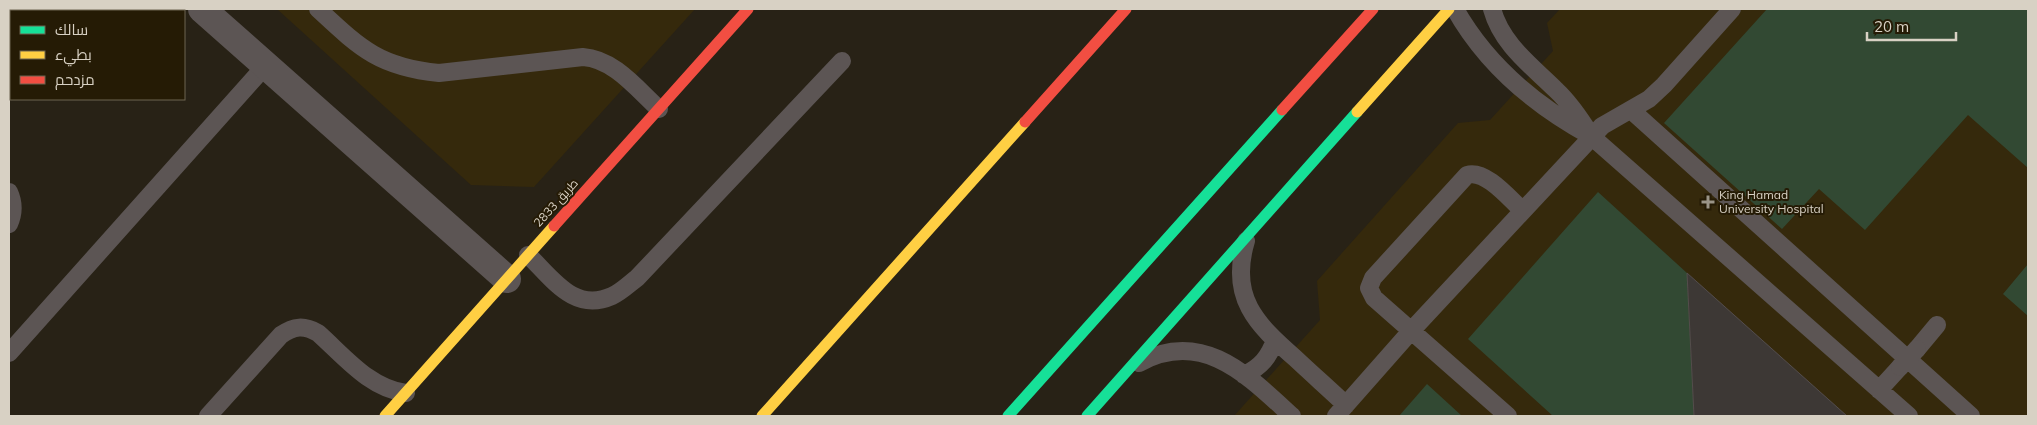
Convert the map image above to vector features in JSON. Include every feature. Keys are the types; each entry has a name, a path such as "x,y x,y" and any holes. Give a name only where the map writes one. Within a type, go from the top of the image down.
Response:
{"street":[{"path":"202,9 507,279"},
{"name":"طريق 2833","path":"385,416 748,9"},
{"path":"762,416 1126,9"},
{"path":"1008,416 1373,9"},
{"path":"1087,416 1449,9"}],"lane":[{"path":"318,9 356,44 374,56 395,65 417,71 440,72 583,57 592,58 609,65 659,109"},
{"path":"1455,9 1477,43 1500,70 1556,115 1591,136 1908,416"},
{"path":"1492,9 1504,36 1518,55 1576,112 1591,136"},
{"path":"1247,235 1242,254 1240,274 1243,294 1251,312 1262,328 1341,410 1411,331 1591,136 1602,126 1648,99 1664,85 1732,9"},
{"path":"528,255 571,297 594,302 613,296 637,278 842,61"},
{"path":"9,353 266,65"},
{"path":"1631,110 1971,416"},
{"path":"1508,416 1374,298 1369,288 1370,282 1467,174 1473,172 1480,174 1522,210"},
{"path":"9,192 13,202 13,212 9,224"},
{"path":"1879,390 1937,325"},
{"path":"208,416 281,335 293,328 302,326 318,333 376,384 396,392 406,393"},
{"path":"1244,375 1255,370 1264,362 1275,340"},
{"path":"1130,368 1148,358 1169,353 1189,352 1211,356 1230,364 1292,416"}],"shaded area":[{"path":"277,9 695,9 534,187 471,185"},
{"name":"King Hamad University Hospital","path":"1560,9 2028,9 2028,416 1234,416 1320,320 1317,281 1458,123 1490,120 1553,51 1547,23"}],"green space":[{"path":"1767,9 2028,9 2028,168 1968,115 1865,230 1819,189 1782,229 1664,123"},
{"path":"1598,192 1687,273 1694,416 1553,416 1468,339"},
{"path":"2028,264 2028,316 2003,294"},
{"path":"1427,384 1462,416 1399,416"}],"building":[{"path":"1687,273 1847,416 1694,416"}],"traffic: fast":[{"path":"1008,416 1282,110"},
{"path":"1087,416 1357,112"}],"traffic: slow":[{"path":"1357,112 1449,9"},
{"path":"762,416 1025,122"},
{"path":"385,416 554,226"}],"traffic: jam":[{"path":"554,226 748,9"},
{"path":"1025,122 1126,9"},
{"path":"1282,110 1373,9"}],"place":[{"name":"King Hamad University Hospital","path":"1708,202"}]}
